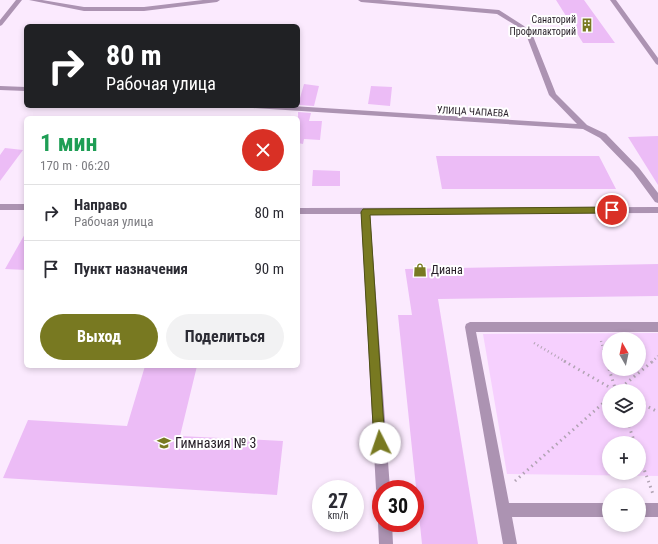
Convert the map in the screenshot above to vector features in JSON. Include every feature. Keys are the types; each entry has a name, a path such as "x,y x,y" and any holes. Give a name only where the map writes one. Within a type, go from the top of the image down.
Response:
{"street":[{"path":"0,24 19,0"},
{"path":"32,0 84,9 144,9 217,0"},
{"path":"361,0 499,12 522,27 530,36 554,95 584,127"},
{"path":"613,0 658,63"},
{"path":"0,88 24,90"},
{"name":"УЛИЦА ЧАПАЕВА","path":"287,108 584,127 603,136 636,170 658,200"},
{"path":"0,207 24,207"},
{"path":"300,211 658,210"},
{"path":"366,212 381,480"},
{"path":"510,544 470,327 658,327"},
{"path":"646,508 657,506"},
{"path":"504,510 602,510"},
{"path":"385,532 386,544"}],"path":[{"path":"507,327 604,384"},
{"path":"596,328 602,346"},
{"path":"624,384 658,356"},
{"path":"501,493 602,404"},
{"path":"646,406 658,412"},
{"path":"646,475 657,506"}],"shaded area":[{"path":"602,333 602,376 646,376 646,333 658,333 658,476 646,476 646,436 602,436 602,475 507,474 483,334"}],"building":[{"name":"Санаторий Профилакторий","path":"556,0 584,0 615,43 583,43"},
{"path":"304,84 319,86 314,106 300,105 300,98"},
{"path":"371,86 392,87 390,106 368,104"},
{"path":"298,112 311,113 309,121 322,121 320,140 304,139 303,144 300,143 300,116 298,116"},
{"path":"658,136 658,185 628,137"},
{"path":"5,148 23,150 0,181 0,155"},
{"path":"436,156 599,156 616,189 442,189"},
{"path":"313,170 340,171 340,186 312,186"},
{"path":"24,236 24,270 5,269"},
{"path":"658,264 658,296 438,299 478,544 422,544 421,532 424,532 424,480 415,480 398,315 412,315 405,269"},
{"path":"144,368 197,368 180,436 283,441 277,495 3,478 28,420 127,426"}],"place":[{"name":"Санаторий Профилакторий","path":"587,25"},
{"name":"Диана","path":"420,270"},
{"name":"Гимназия № 3","path":"164,443"}],"route":[{"path":"380,443 366,212 612,210"}]}
